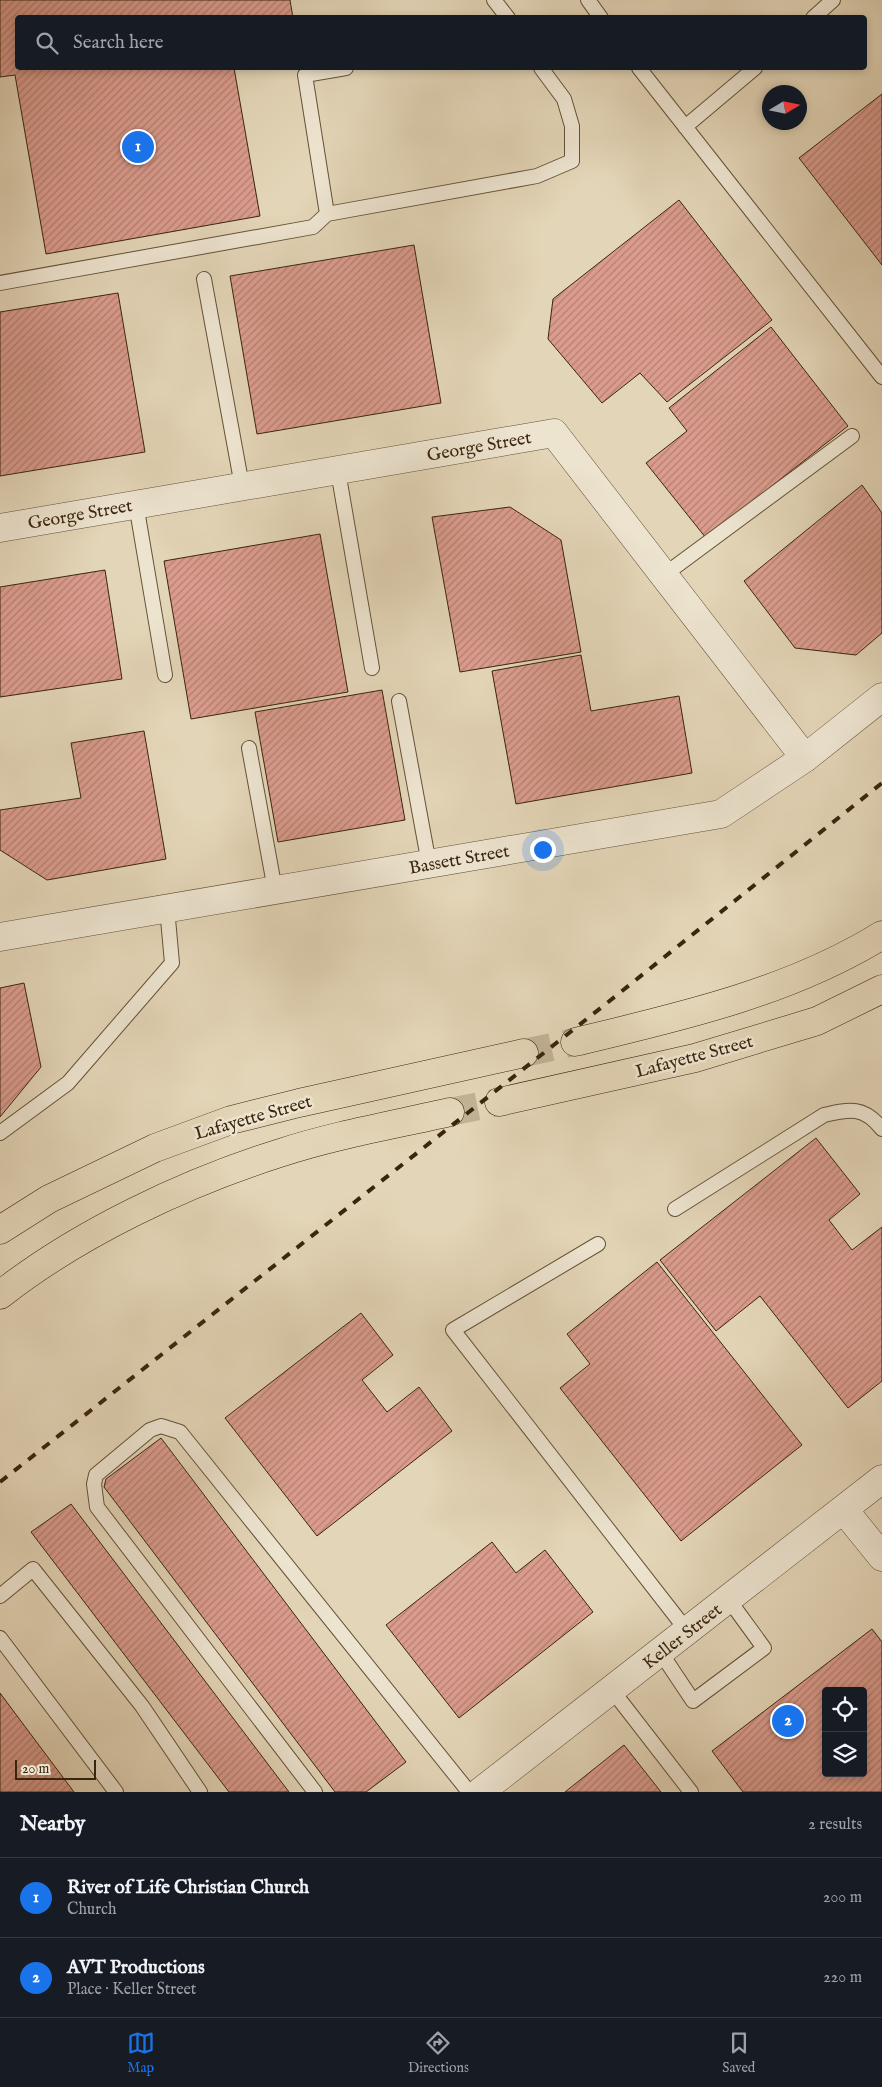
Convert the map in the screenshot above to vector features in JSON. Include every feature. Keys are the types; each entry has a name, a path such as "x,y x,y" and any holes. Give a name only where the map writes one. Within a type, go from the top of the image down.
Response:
{"main road":[{"path":"575,1042 672,1019 753,994 819,967 882,934"},
{"name":"Lafayette Street","path":"500,1102 695,1058 817,1021 882,989"},
{"name":"Lafayette Street","path":"0,1230 48,1199 155,1148 231,1120 524,1053"},
{"path":"0,1295 81,1240 193,1184 281,1152 450,1112"}],"street":[{"name":"George Street","path":"0,528 554,433 806,758"},
{"name":"Bassett Street","path":"0,937 721,814 806,758 882,697"},
{"name":"Keller Street","path":"478,1792 688,1632 882,1479"},
{"path":"844,1510 882,1556"}],"lane":[{"path":"494,0 506,15"},
{"path":"588,0 599,15"},
{"path":"816,15 833,0"},
{"path":"327,214 305,75 334,70"},
{"path":"0,283 313,227 327,214 537,176 572,161 572,126 564,99 542,70"},
{"path":"641,70 882,377"},
{"path":"685,127 753,70"},
{"path":"204,279 242,486"},
{"path":"664,575 852,436"},
{"path":"338,471 372,668"},
{"path":"136,504 165,675"},
{"path":"399,701 429,864"},
{"path":"249,748 275,890"},
{"path":"0,1133 68,1083 172,963 167,908"},
{"path":"675,1209 824,1115 847,1110 864,1112 875,1120 882,1129"},
{"path":"598,1244 453,1330 688,1632"},
{"path":"315,1792 97,1507 94,1484 96,1475 150,1430 161,1426 180,1432 478,1792"},
{"path":"0,1596 33,1569 142,1706 200,1792"},
{"path":"660,1653 693,1701 764,1648 729,1600"},
{"path":"0,1638 116,1792"},
{"path":"612,1690 691,1792"}],"building":[{"path":"0,0 290,0 292,15 15,15 15,70 234,70 260,216 46,254 15,75 0,77"},
{"path":"882,94 882,265 799,158"},
{"path":"679,200 772,320 667,402 640,373 602,403 548,339 553,299"},
{"path":"414,245 441,403 257,434 230,276"},
{"path":"118,293 145,452 0,476 0,312"},
{"path":"771,327 848,426 706,538 646,463 687,431 669,408"},
{"path":"862,485 882,513 882,633 856,655 795,648 744,581"},
{"path":"510,507 561,540 581,652 460,672 432,517"},
{"path":"320,534 348,692 191,719 164,561"},
{"path":"105,570 122,679 0,697 0,587"},
{"path":"581,655 591,711 679,696 692,773 516,804 492,671"},
{"path":"382,690 405,820 278,842 255,712"},
{"path":"144,731 166,859 47,880 0,850 0,810 81,798 71,743"},
{"path":"24,983 41,1067 0,1117 0,988"},
{"path":"816,1138 860,1194 829,1220 852,1250 882,1227 882,1381 848,1408 760,1296 716,1331 660,1260"},
{"path":"657,1262 802,1445 681,1541 560,1388 590,1364 567,1334"},
{"path":"361,1313 393,1355 362,1380 387,1412 419,1387 452,1431 317,1536 225,1418"},
{"path":"161,1438 406,1762 366,1792 335,1792 104,1487 106,1479"},
{"path":"71,1504 289,1792 229,1792 31,1532"},
{"path":"492,1542 516,1573 545,1550 593,1612 459,1718 386,1625"},
{"path":"872,1629 882,1642 882,1792 743,1792 712,1751"},
{"path":"0,1693 44,1752 74,1792 0,1792"},
{"path":"624,1745 661,1792 565,1792"}],"tunnel":[{"path":"524,1053 575,1042"},
{"path":"450,1112 499,1102"}],"railway":[{"path":"0,1482 607,1003 882,783"}],"place":[{"name":"River of Life Christian Church","path":"138,147"},
{"name":"AVT Productions","path":"788,1721"}]}
